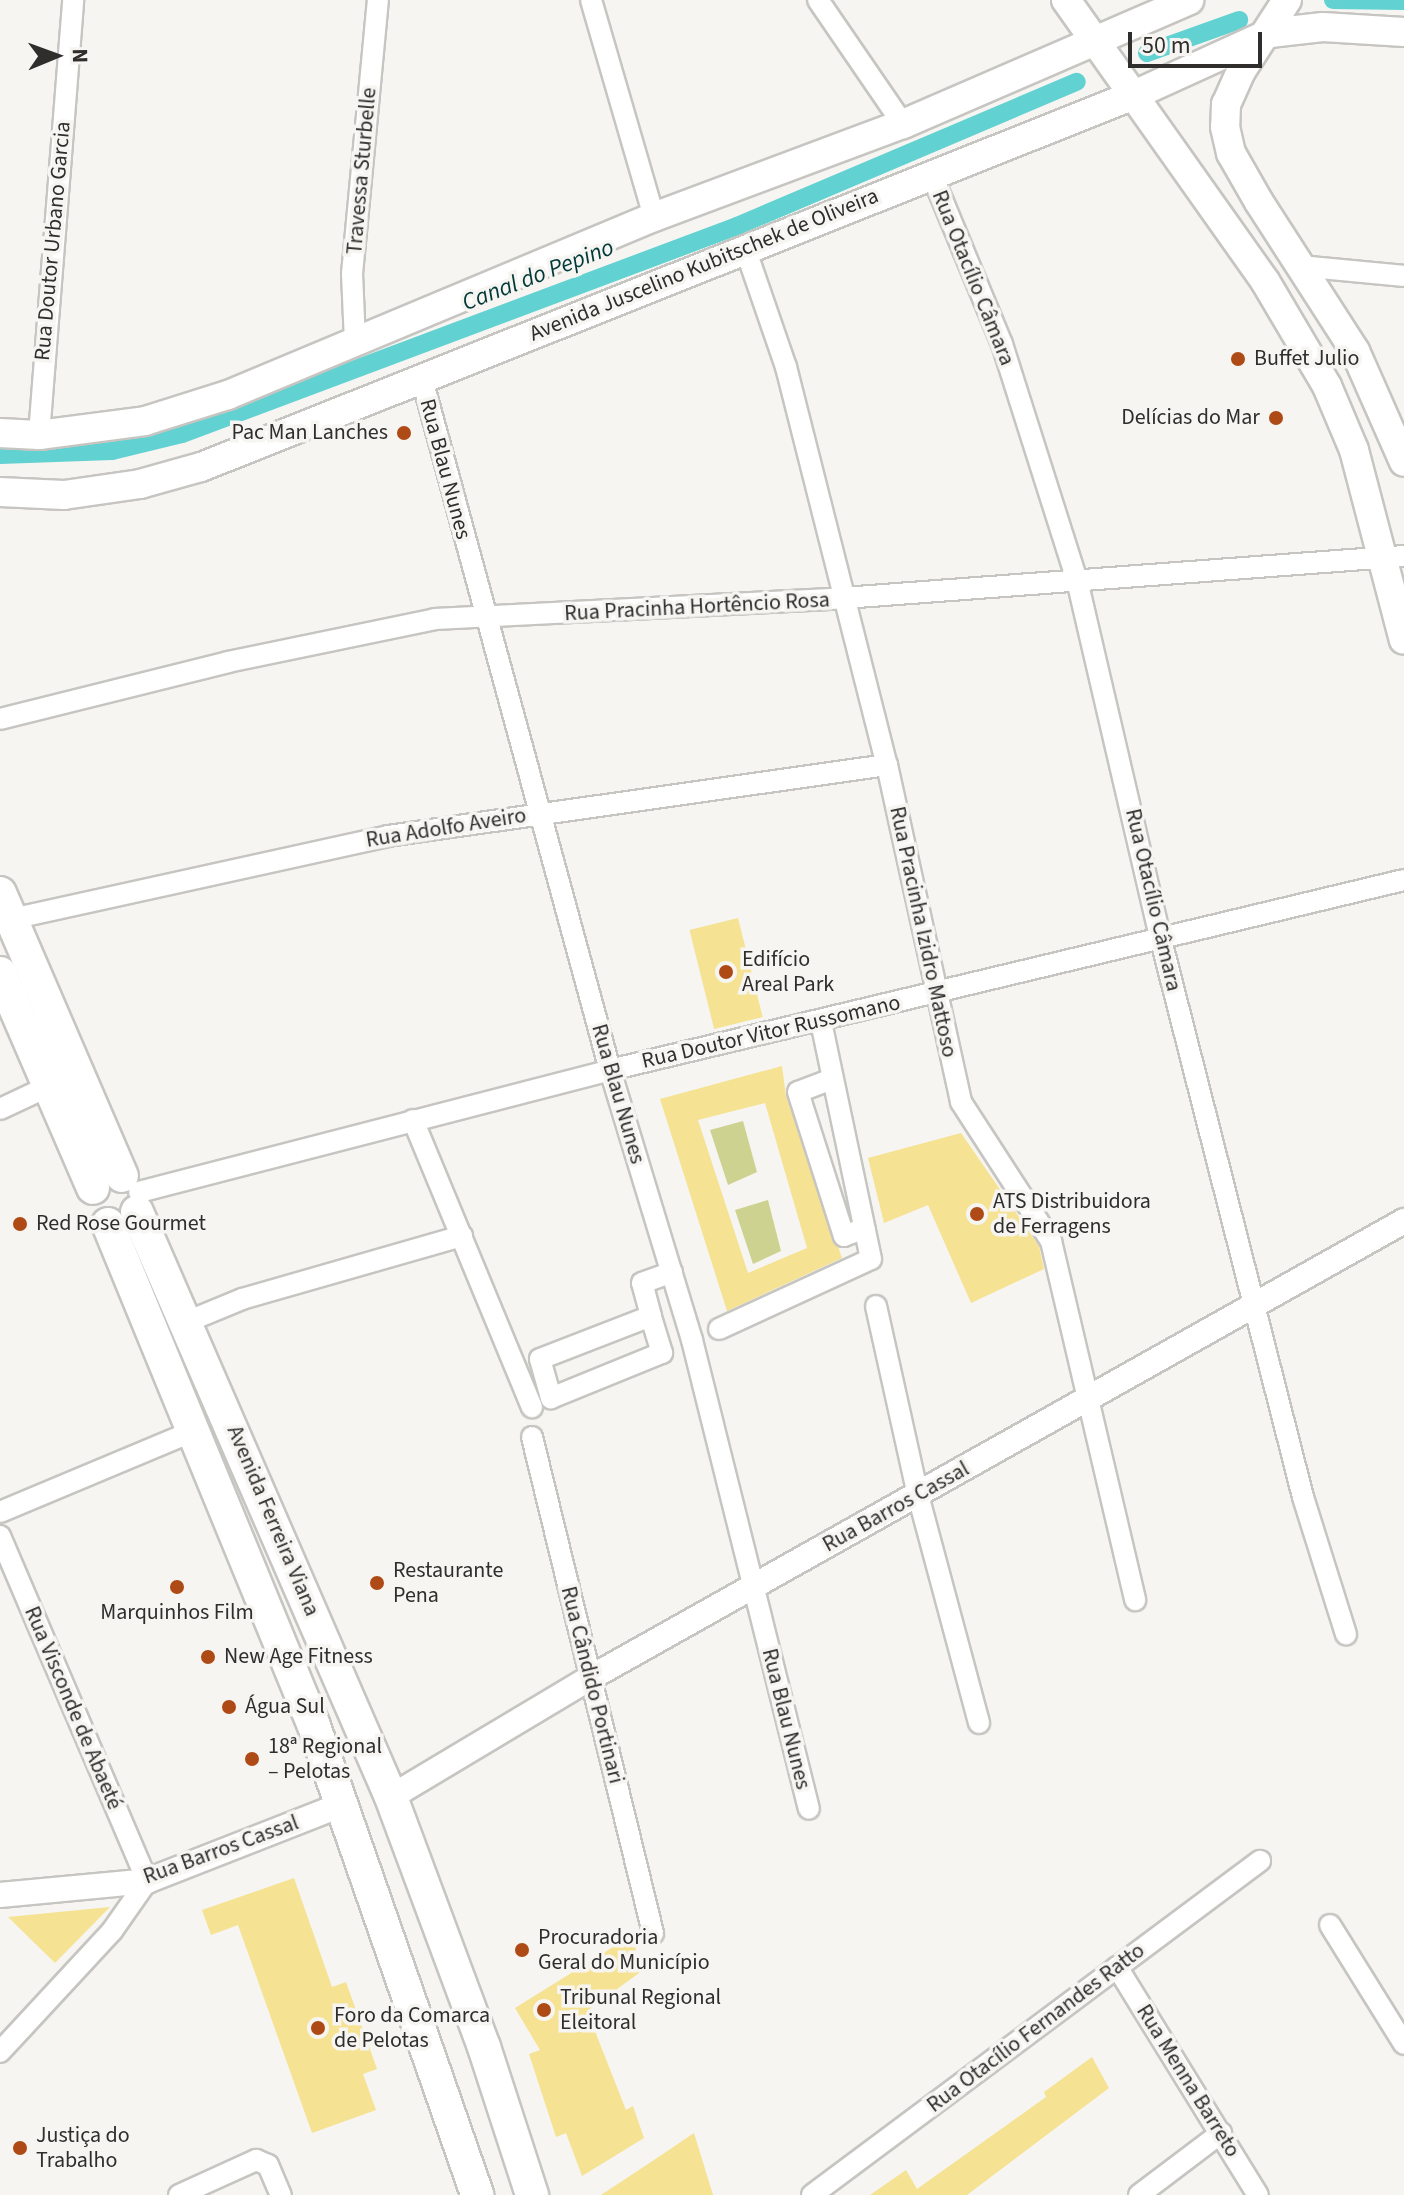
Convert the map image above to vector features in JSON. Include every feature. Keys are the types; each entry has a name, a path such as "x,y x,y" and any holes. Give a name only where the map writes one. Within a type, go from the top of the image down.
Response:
{"main road":[{"path":"1066,0 1265,281 1327,386 1395,558 1404,640"},
{"path":"0,433 39,435 145,421 228,395 654,217 903,124 1189,0"},
{"path":"1287,0 1270,33 1241,71 1226,104 1225,127 1231,153 1355,351 1404,462"},
{"name":"Avenida Juscelino Kubitschek de Oliveira","path":"0,492 64,495 140,484 201,467 1134,95 1270,33 1323,27 1404,32"},
{"name":"Avenida Ferreira Viana","path":"5,906 120,1198 196,1430 343,1804 477,2195"},
{"name":"Avenida Ferreira Viana","path":"0,973 49,1086 120,1198 184,1323 391,1797 484,2047 532,2195"}],"street":[{"name":"Rua Doutor Urbano Garcia","path":"39,435 73,0"},
{"name":"Travessa Sturbelle","path":"355,342 352,274 378,0"},
{"path":"591,0 654,217"},
{"path":"818,0 903,124"},
{"name":"Rua Otacílio Câmara","path":"932,175 1002,344 1077,580 1161,940 1317,1551 1346,1634"},
{"name":"Rua Pracinha Izidro Mattoso","path":"745,248 786,367 887,765 961,1102 1051,1241 1135,1600"},
{"path":"1299,266 1404,276"},
{"name":"Rua Blau Nunes","path":"422,379 538,813 610,1070 672,1272 809,1809"},
{"name":"Rua Pracinha Hortêncio Rosa","path":"0,719 402,624 844,598 1395,558"},
{"name":"Rua Adolfo Aveiro","path":"5,906 388,836 887,765"},
{"name":"Rua Doutor Vitor Russomano","path":"120,1198 610,1070 1404,880"},
{"path":"719,1329 871,1259 821,1021"},
{"path":"832,1079 798,1092 844,1236 865,1228"},
{"path":"0,1109 49,1086"},
{"path":"413,1120 532,1407"},
{"name":"Rua Barros Cassal","path":"391,1797 590,1678 1404,1221"},
{"path":"184,1323 242,1299 462,1236"},
{"path":"651,1316 540,1359 551,1398 662,1353 642,1283 672,1272"},
{"path":"876,1306 918,1495 979,1723"},
{"path":"0,1512 196,1430"},
{"name":"Rua Cândido Portinari","path":"532,1437 653,1933"},
{"name":"Rua Visconde de Abaeté","path":"0,1536 147,1881"},
{"name":"Rua Barros Cassal","path":"0,1895 147,1881 343,1804"},
{"name":"Rua Otacílio Fernandes Ratto","path":"812,2195 1260,1861"},
{"path":"0,2052 112,1931 147,1881"},
{"path":"1330,1925 1404,2044"},
{"name":"Rua Menna Barreto","path":"1117,1967 1258,2195"},
{"path":"1139,2195 1221,2133"},
{"path":"179,2195 256,2160 268,2165 281,2195"}],"green space":[{"path":"743,1121 757,1172 728,1185 710,1130"},
{"path":"768,1200 781,1251 753,1264 735,1210"}],"building":[{"name":"Edifício Areal Park","path":"738,918 763,1017 714,1029 689,930"},
{"path":"782,1066 786,1096 842,1258 727,1311 660,1099","holes":["765,1103 807,1248 748,1273 698,1120"]},
{"name":"ATS Distribuidora de Ferragens","path":"961,1133 1039,1246 1044,1269 971,1303 928,1205 884,1223 868,1158"},
{"name":"Foro da Comarca de Pelotas","path":"294,1878 332,1987 346,1982 377,2069 363,2074 376,2110 312,2133 238,1925 211,1935 202,1910"},
{"path":"110,1907 55,1963 8,1917"},
{"path":"634,1934 639,1973 587,2011 626,2110 633,2106 644,2138 582,2176 566,2133 556,2137 529,2054 540,2050 515,2008"},
{"path":"1092,2057 1109,2088 967,2195 870,2195 906,2170 917,2189 1046,2097 1044,2092"},
{"path":"694,2133 713,2195 601,2195 654,2160"}],"waterway":[{"name":"Canal do Pepino","path":"1333,0 1404,1"},
{"name":"Canal do Pepino","path":"1147,53 1239,20"},
{"name":"Canal do Pepino","path":"0,455 112,451 182,434 737,226 1077,82"}],"place":[{"name":"Buffet Julio","path":"1238,359"},
{"name":"Delícias do Mar","path":"1276,418"},
{"name":"Pac Man Lanches","path":"404,433"},
{"name":"Edifício Areal Park","path":"726,972"},
{"name":"ATS Distribuidora de Ferragens","path":"977,1214"},
{"name":"Red Rose Gourmet","path":"20,1224"},
{"name":"Restaurante Pena","path":"377,1583"},
{"name":"Marquinhos Film","path":"177,1587"},
{"name":"New Age Fitness","path":"208,1657"},
{"name":"Água Sul","path":"229,1707"},
{"name":"18ª Regional – Pelotas","path":"252,1759"},
{"name":"Procuradoria Geral do Município","path":"522,1950"},
{"name":"Tribunal Regional Eleitoral","path":"544,2010"},
{"name":"Foro da Comarca de Pelotas","path":"318,2028"},
{"name":"Justiça do Trabalho","path":"20,2148"}]}
